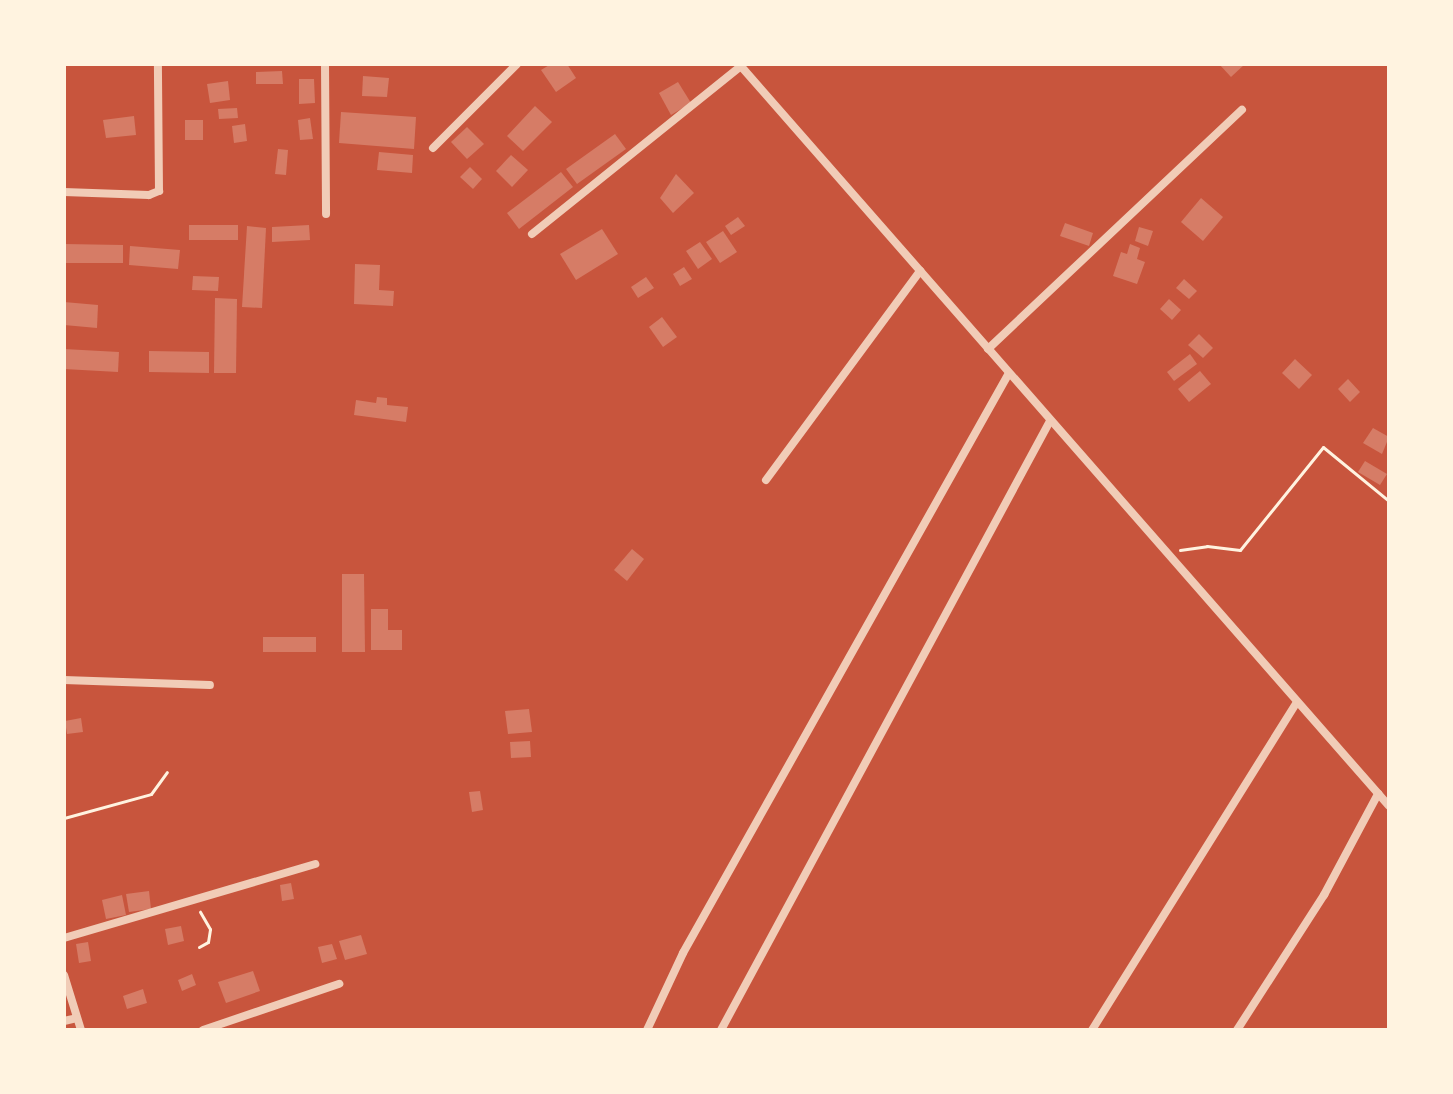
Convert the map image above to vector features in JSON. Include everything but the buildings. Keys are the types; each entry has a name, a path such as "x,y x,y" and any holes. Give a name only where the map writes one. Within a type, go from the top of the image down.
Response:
{"street":[{"path":"64,192 149,195 159,191 158,64"},
{"path":"325,64 326,214"},
{"path":"433,148 517,64"},
{"path":"532,234 740,65 1296,704 1389,806"},
{"path":"988,349 1242,110"},
{"path":"766,480 920,271"},
{"path":"647,1030 683,953 1009,373"},
{"path":"721,1030 1050,421"},
{"path":"64,680 210,685"},
{"path":"1092,1030 1296,704"},
{"path":"1237,1030 1324,895 1378,794"},
{"path":"64,938 315,864"},
{"path":"64,975 81,1030"},
{"path":"203,1030 339,984"},
{"path":"64,1021 77,1018"}],"path":[{"path":"1165,552 1207,546 1240,550 1323,447 1389,501"},
{"path":"64,818 151,794 167,772"},
{"path":"182,904 199,910 210,929 208,942 199,947"}]}
